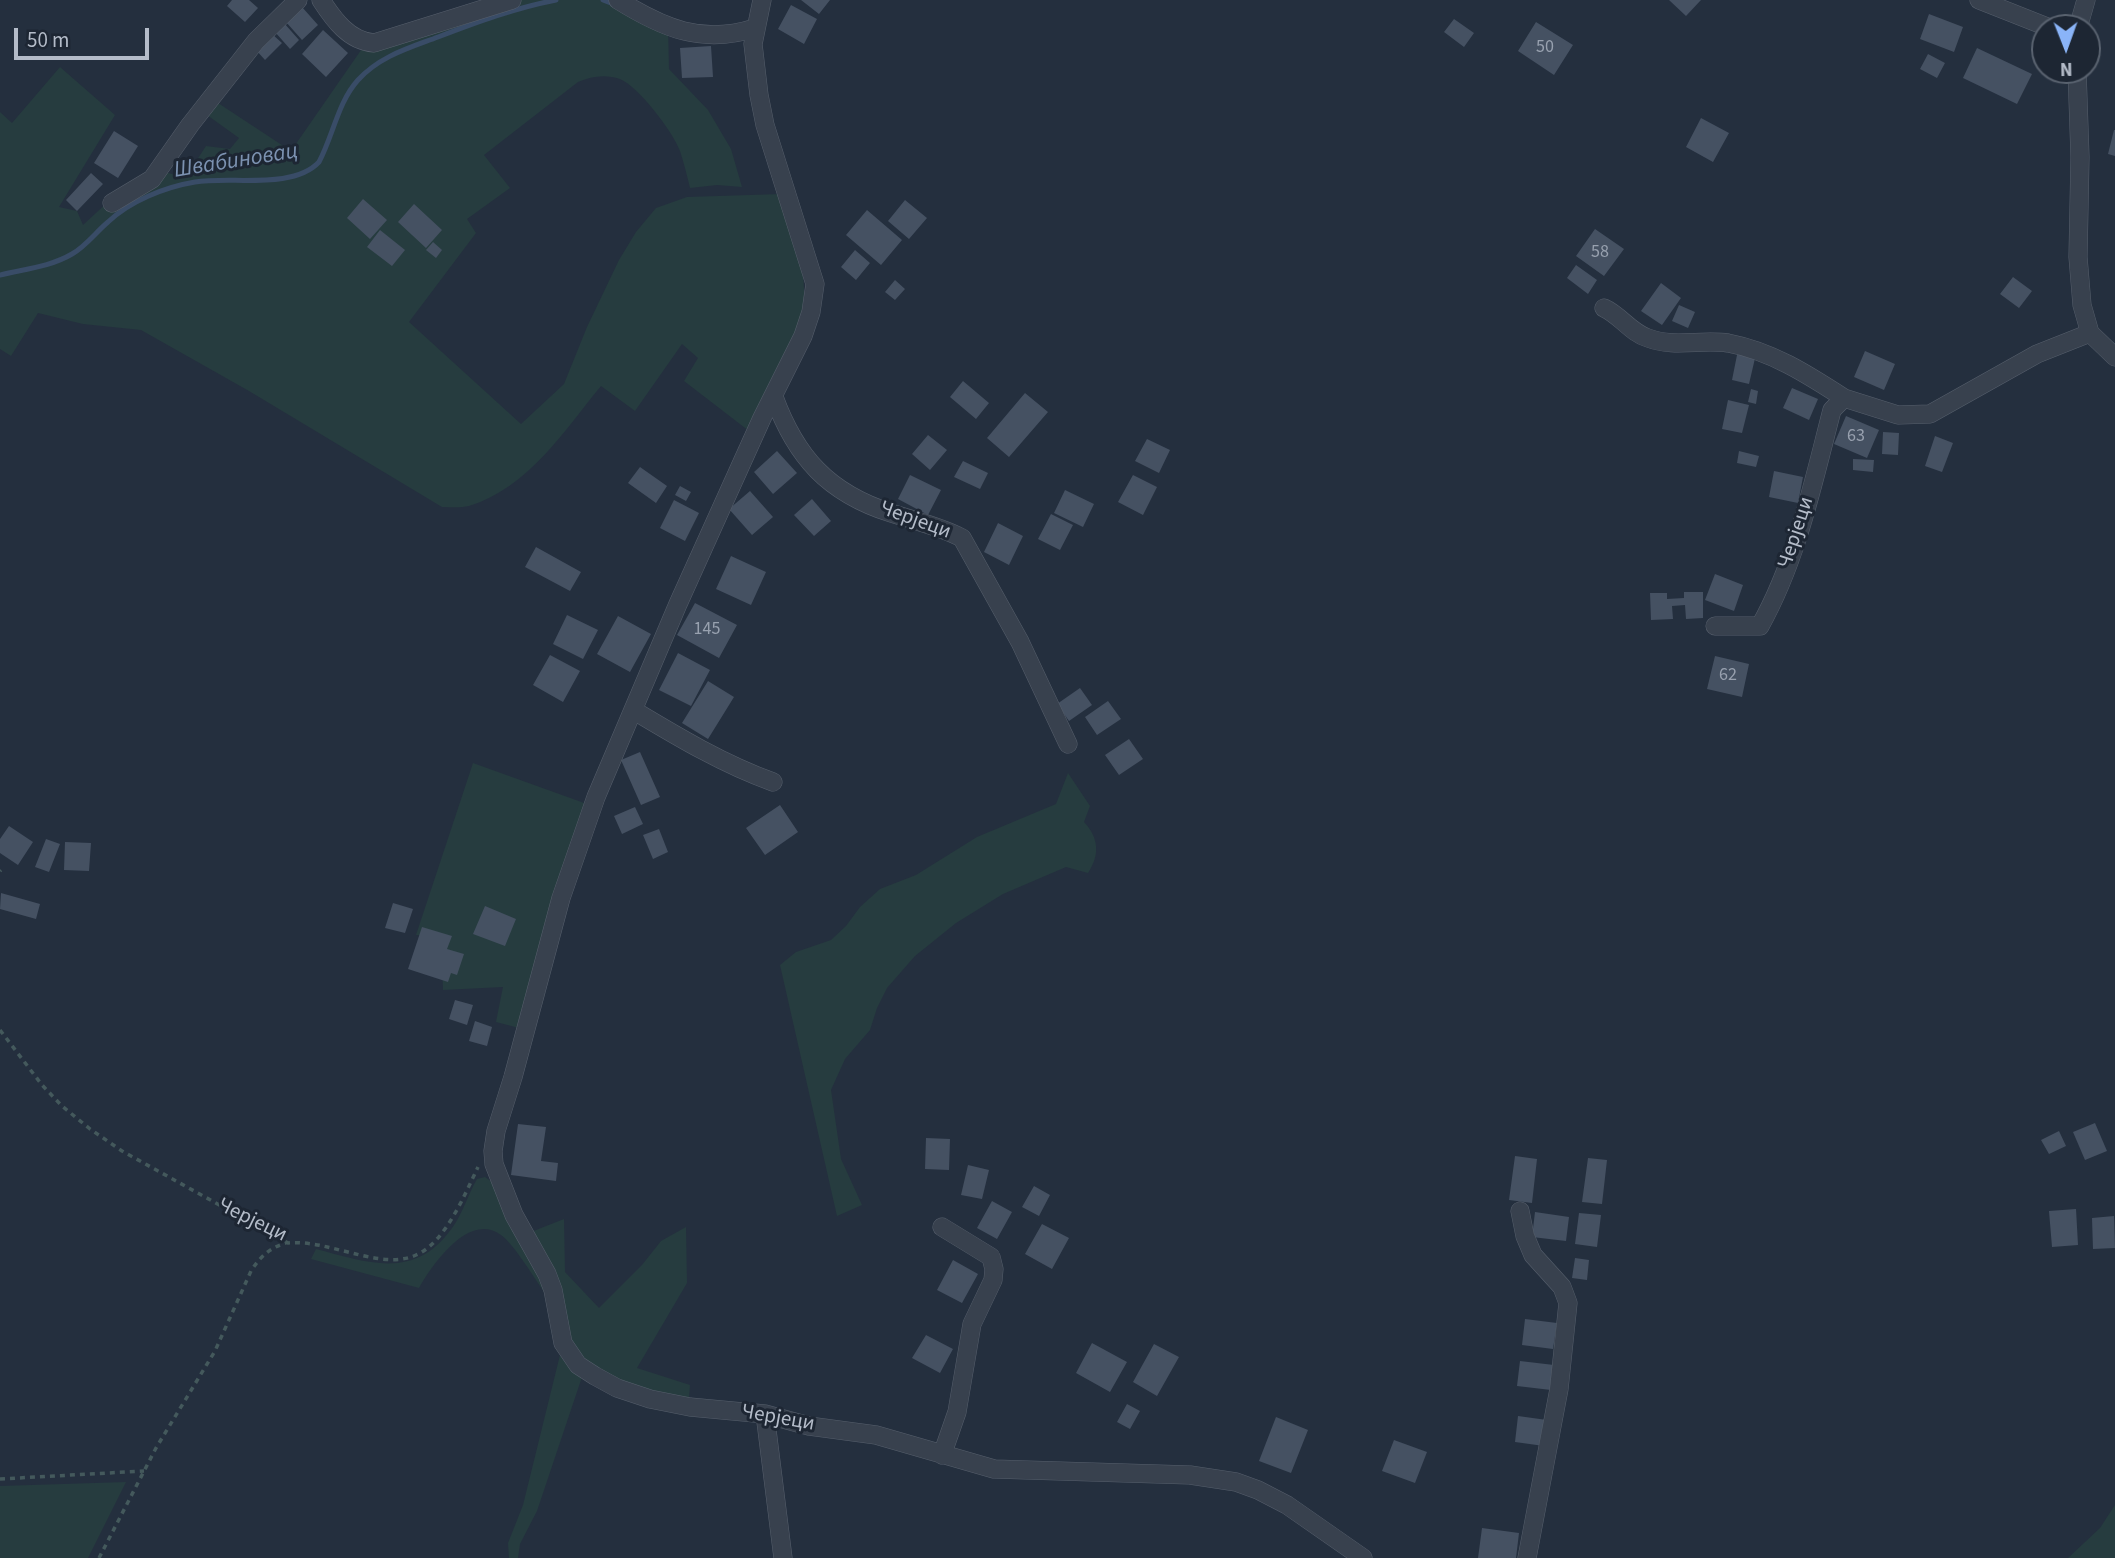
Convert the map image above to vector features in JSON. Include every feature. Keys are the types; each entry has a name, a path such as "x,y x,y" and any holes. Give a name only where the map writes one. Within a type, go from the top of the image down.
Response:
{"street":[{"path":"112,202 152,180 190,125 256,41 298,0"},
{"path":"321,0 333,20 359,42 374,43 512,0"},
{"path":"618,0 667,27 699,34 733,35 755,28"},
{"name":"Черјеци","path":"762,0 753,44 765,125 815,284 811,312 803,336 632,710 596,797 561,898 496,1131 494,1164 502,1189 547,1274 553,1290 563,1343 578,1365 617,1388 650,1399 690,1407 765,1414 809,1426 876,1436 994,1469 1190,1475 1236,1482 1287,1505 1363,1558"},
{"path":"1979,0 2031,21"},
{"path":"2077,84 2080,158 2078,257 2082,305 2090,333 2115,357"},
{"path":"1604,308 1614,312 1644,337 1668,344 1726,343 1774,356 1844,398 1898,415 1930,414 2038,354 2090,333"},
{"name":"Черјеци","path":"774,397 785,427 798,449 828,480 843,491 887,512 950,531 962,538 1020,642 1068,744"},
{"name":"Черјеци","path":"1715,626 1760,626 1771,607 1804,515 1832,410 1844,398"},
{"path":"632,710 698,748 745,772 773,782"},
{"path":"1520,1212 1525,1236 1533,1255 1562,1287 1568,1303 1559,1389 1527,1558"},
{"path":"942,1227 991,1257 994,1269 993,1280 972,1324 957,1412 942,1455"},
{"path":"765,1414 783,1558"}],"path":[{"name":"Черјеци","path":"0,1030 42,1085 90,1129 122,1151 288,1242 318,1244 375,1259 415,1256 429,1247 452,1218 496,1131"},
{"path":"99,1558 144,1471 215,1351 258,1259 277,1245 288,1242"},
{"path":"0,1479 144,1471"}],"green space":[{"path":"493,0 623,0 668,25 669,69 708,110 731,149 742,187 717,185 690,188 676,143 663,122 636,91 615,77 599,76 578,82 484,155 510,188 467,219 476,233 409,322 521,424 564,384 619,260 636,232 656,208 687,197 781,194 803,273 804,300 790,347 749,431 684,381 698,358 682,344 635,411 601,386 559,439 527,472 509,486 490,498 469,506 442,507 249,391 141,330 83,324 38,313 11,356 0,349 0,112 12,123 60,67 115,115 59,207 77,211 83,225 124,187 162,171 185,178 206,146 230,149 239,138 207,115 218,103 291,151 368,40"},
{"path":"473,763 587,804 519,1028 496,1022 503,987 443,990 441,937 416,935"},
{"path":"1068,773 1090,806 1084,822 1093,834 1096,853 1088,873 1066,867 1003,894 956,923 915,956 887,988 870,1030 845,1059 831,1090 841,1159 862,1205 837,1216 780,965 796,952 831,940 880,889 916,875 977,837 1056,804"},
{"path":"485,1177 492,1182 526,1245 547,1296 512,1246 501,1235 489,1229 464,1235 453,1244 419,1288 311,1259 316,1249 375,1263 410,1260 426,1253 442,1241 456,1222 477,1179"},
{"path":"564,1219 565,1272 599,1308 642,1265 661,1241 686,1227 687,1283 637,1368 690,1385 689,1398 651,1390 603,1372 582,1355 572,1341 531,1232"},
{"path":"560,1355 567,1365 582,1377 537,1511 520,1544 518,1558 509,1558 508,1543 523,1505"},
{"path":"126,1482 88,1558 0,1558 0,1486"},
{"path":"2115,1505 2115,1558 2068,1558 2100,1528"}],"building":[{"path":"232,0 249,0 258,8 245,22 227,6"},
{"path":"801,0 830,0 819,14"},
{"path":"1669,0 1701,0 1686,16"},
{"path":"791,5 817,19 804,44 778,29"},
{"path":"302,7 318,25 302,40 286,22"},
{"path":"1929,14 1963,27 1954,52 1920,39"},
{"path":"1454,19 1474,33 1464,47 1444,32"},
{"path":"1536,22 1573,45 1554,75 1518,51"},
{"path":"284,23 299,40 290,49 275,32"},
{"path":"323,30 348,53 326,77 302,54"},
{"path":"272,34 282,43 265,60 256,50"},
{"path":"711,46 713,77 682,78 680,48"},
{"path":"1977,48 2031,74 2017,104 1963,78"},
{"path":"1928,54 1945,63 1937,78 1920,69"},
{"path":"1701,118 1729,133 1713,162 1686,147"},
{"path":"2115,130 2115,156 2108,154"},
{"path":"114,131 138,146 118,178 94,163"},
{"path":"91,173 103,184 77,211 66,200"},
{"path":"363,199 387,220 370,239 347,218"},
{"path":"905,200 927,218 909,239 888,221"},
{"path":"414,204 442,230 426,248 398,222"},
{"path":"867,210 902,240 881,265 846,235"},
{"path":"1595,229 1624,249 1604,276 1576,256"},
{"path":"380,230 405,250 392,266 367,247"},
{"path":"433,242 442,250 436,258 426,250"},
{"path":"855,250 870,263 856,280 841,267"},
{"path":"1576,265 1597,280 1588,294 1567,278"},
{"path":"2013,277 2032,291 2019,308 2000,294"},
{"path":"895,280 905,289 895,300 885,292"},
{"path":"1661,283 1681,298 1662,325 1641,311"},
{"path":"1679,305 1695,312 1688,328 1672,321"},
{"path":"1738,350 1756,354 1749,384 1732,380"},
{"path":"1865,351 1895,364 1884,390 1854,377"},
{"path":"963,381 989,403 976,419 950,397"},
{"path":"1792,388 1818,399 1809,420 1783,408"},
{"path":"1751,389 1758,391 1756,404 1748,402"},
{"path":"1025,393 1048,412 1009,457 987,438"},
{"path":"1728,400 1749,405 1742,433 1722,429"},
{"path":"1846,416 1879,430 1867,458 1834,444"},
{"path":"1883,432 1899,433 1898,455 1882,454"},
{"path":"928,435 947,450 930,470 912,454"},
{"path":"1935,436 1953,443 1942,472 1925,466"},
{"path":"1147,439 1170,450 1159,473 1135,461"},
{"path":"777,451 797,473 773,494 754,472"},
{"path":"1739,451 1759,456 1756,467 1737,463"},
{"path":"1853,459 1874,460 1873,472 1853,470"},
{"path":"963,461 988,473 980,489 954,477"},
{"path":"640,467 667,486 656,503 628,483"},
{"path":"1774,471 1803,477 1798,503 1769,497"},
{"path":"910,475 941,490 928,515 898,499"},
{"path":"1133,475 1157,487 1143,515 1118,502"},
{"path":"680,486 691,492 686,501 675,495"},
{"path":"1065,490 1094,504 1083,527 1054,513"},
{"path":"750,491 773,517 752,535 729,509"},
{"path":"812,499 831,521 814,536 794,515"},
{"path":"674,500 699,513 685,541 660,528"},
{"path":"1051,514 1073,525 1060,550 1038,539"},
{"path":"998,523 1023,536 1009,565 984,552"},
{"path":"536,547 581,572 570,591 525,567"},
{"path":"731,556 766,572 751,605 716,589"},
{"path":"1715,574 1743,585 1734,611 1705,600"},
{"path":"1684,592 1703,592 1703,618 1686,619 1685,605 1672,606 1673,619 1651,620 1650,593 1667,593 1667,599 1684,598"},
{"path":"695,603 737,625 719,658 677,635"},
{"path":"567,615 598,630 583,659 553,644"},
{"path":"618,616 651,634 630,672 597,654"},
{"path":"678,653 710,670 691,706 659,690"},
{"path":"550,655 580,671 563,702 533,685"},
{"path":"1715,656 1749,664 1742,697 1707,689"},
{"path":"708,681 734,697 708,739 682,723"},
{"path":"1080,688 1092,705 1069,721 1057,704"},
{"path":"1108,701 1121,719 1097,735 1085,717"},
{"path":"1129,739 1143,759 1119,775 1105,755"},
{"path":"640,752 660,797 641,805 621,760"},
{"path":"780,805 798,832 765,855 746,828"},
{"path":"635,807 643,824 622,834 614,816"},
{"path":"9,826 33,842 18,865 0,853 0,839"},
{"path":"659,829 668,852 653,859 643,835"},
{"path":"46,839 60,844 49,872 35,867"},
{"path":"65,842 91,843 89,871 64,870"},
{"path":"1,893 40,904 36,919 0,909"},
{"path":"393,903 413,909 405,933 385,928"},
{"path":"485,906 516,919 505,946 473,934"},
{"path":"422,927 452,936 447,949 464,954 457,975 451,973 448,982 408,969"},
{"path":"455,1000 473,1005 467,1025 449,1019"},
{"path":"475,1021 492,1027 487,1046 469,1041"},
{"path":"2095,1123 2107,1151 2085,1160 2073,1132"},
{"path":"518,1124 546,1127 541,1161 558,1163 556,1181 511,1175"},
{"path":"2059,1131 2066,1146 2049,1154 2041,1140"},
{"path":"926,1138 950,1139 949,1170 925,1169"},
{"path":"1515,1156 1537,1159 1532,1203 1509,1200"},
{"path":"1588,1158 1607,1160 1602,1204 1582,1202"},
{"path":"968,1165 989,1170 982,1199 961,1195"},
{"path":"1034,1186 1050,1195 1039,1216 1022,1207"},
{"path":"992,1201 1012,1212 997,1239 977,1228"},
{"path":"2076,1209 2078,1245 2052,1247 2049,1211"},
{"path":"1535,1212 1569,1217 1566,1241 1532,1237"},
{"path":"1579,1213 1601,1215 1597,1247 1575,1244"},
{"path":"2114,1216 2115,1248 2093,1249 2092,1218"},
{"path":"1042,1224 1069,1238 1052,1269 1025,1254"},
{"path":"1575,1258 1589,1260 1587,1280 1572,1278"},
{"path":"953,1260 978,1274 962,1303 937,1290"},
{"path":"1525,1319 1557,1323 1553,1349 1522,1345"},
{"path":"926,1335 953,1349 940,1373 912,1358"},
{"path":"1092,1343 1127,1362 1110,1392 1076,1373"},
{"path":"1154,1344 1179,1357 1157,1396 1133,1382"},
{"path":"1520,1361 1554,1365 1551,1390 1517,1386"},
{"path":"1127,1404 1140,1411 1130,1429 1117,1422"},
{"path":"1518,1416 1547,1420 1544,1446 1515,1442"},
{"path":"1276,1417 1308,1430 1291,1473 1259,1461"},
{"path":"1394,1440 1427,1452 1415,1483 1382,1471"},
{"path":"1482,1528 1519,1533 1516,1558 1478,1558"}],"waterway":[{"name":"Швабиновац","path":"0,275 46,265 72,254 117,214 160,191 195,182 278,179 308,171 319,162 345,98 358,80 376,65 406,49 467,26 556,0"},
{"name":"Швабиновац","path":"603,0 616,5"}]}
